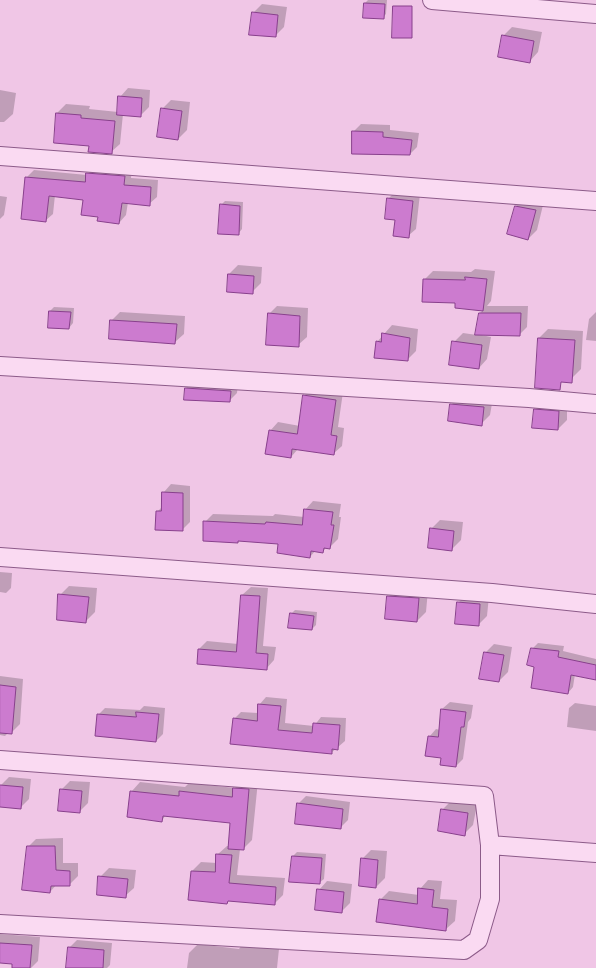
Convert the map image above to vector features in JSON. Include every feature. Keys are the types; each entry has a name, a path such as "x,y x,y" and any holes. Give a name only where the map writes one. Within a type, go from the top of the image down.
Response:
{"street":[{"path":"432,0 596,14"},
{"path":"0,156 596,201"},
{"path":"0,366 519,397 596,404"},
{"path":"0,557 492,593 596,604"},
{"path":"0,760 484,796 490,845 490,899 478,940 464,950 0,924"},
{"path":"490,845 596,853"}],"building":[{"path":"364,3 385,4 384,19 363,18"},
{"path":"393,6 412,6 412,38 392,38"},
{"path":"252,12 278,15 276,37 249,35"},
{"path":"502,35 534,41 530,63 498,57"},
{"path":"118,96 142,98 141,117 117,115"},
{"path":"161,108 182,111 178,140 157,137"},
{"path":"56,113 81,115 81,118 115,121 112,154 88,152 89,146 54,143"},
{"path":"352,131 383,132 383,137 412,140 410,155 352,154"},
{"path":"86,173 125,176 124,185 151,187 150,206 122,203 119,224 97,221 98,217 81,215 83,200 49,196 46,222 21,219 25,177 85,182"},
{"path":"387,198 413,201 409,238 393,236 395,220 385,219"},
{"path":"220,204 240,206 239,235 218,234"},
{"path":"515,206 536,210 528,240 507,234"},
{"path":"228,274 254,276 253,294 227,292"},
{"path":"465,277 487,279 483,311 455,308 455,303 422,302 423,279 465,280"},
{"path":"49,311 71,312 69,329 48,328"},
{"path":"268,313 300,316 299,347 266,345"},
{"path":"479,313 521,313 520,336 475,335"},
{"path":"110,320 177,324 175,344 109,339"},
{"path":"382,333 410,338 408,361 374,358 376,341 381,342"},
{"path":"538,338 575,340 572,383 561,382 560,390 535,388"},
{"path":"452,341 482,345 479,369 449,365"},
{"path":"185,388 231,391 230,402 184,400"},
{"path":"303,395 336,400 331,435 337,436 334,455 292,449 291,458 265,454 269,430 297,434"},
{"path":"450,404 484,407 482,426 448,421"},
{"path":"534,409 559,411 558,430 532,428"},
{"path":"162,492 183,493 183,531 155,530 156,511 161,511"},
{"path":"304,509 333,512 331,525 334,525 330,549 324,548 323,553 311,551 310,558 277,553 278,544 203,541 203,521 265,524 266,522 302,525"},
{"path":"430,528 454,531 452,551 428,548"},
{"path":"58,594 89,597 86,623 57,620"},
{"path":"241,595 260,596 256,653 268,654 267,670 197,664 198,649 236,652"},
{"path":"387,596 419,598 417,622 385,619"},
{"path":"457,602 480,604 479,626 455,624"},
{"path":"290,613 314,616 312,630 288,628"},
{"path":"531,648 559,651 558,657 596,665 596,680 571,675 568,694 531,688 534,667 527,665"},
{"path":"484,652 504,655 499,682 479,679"},
{"path":"0,685 16,687 12,734 0,733"},
{"path":"258,704 281,706 278,730 312,733 313,723 340,725 338,750 332,749 332,754 230,744 233,718 257,721"},
{"path":"441,709 466,712 464,727 461,727 456,767 440,765 441,758 425,756 428,736 438,737"},
{"path":"136,712 159,714 156,742 95,736 97,714 136,717"},
{"path":"0,785 23,787 21,809 0,807"},
{"path":"233,788 249,789 244,850 228,849 230,823 163,816 162,822 127,817 130,791 179,796 179,791 232,797"},
{"path":"60,789 82,791 80,813 58,811"},
{"path":"297,803 343,809 341,829 295,824"},
{"path":"441,809 468,813 465,836 438,831"},
{"path":"27,846 55,846 56,870 70,871 70,886 51,886 50,893 22,890"},
{"path":"216,854 232,855 229,883 276,887 275,905 228,901 227,904 188,900 191,871 215,872"},
{"path":"292,856 322,858 320,884 289,882"},
{"path":"361,858 378,860 376,888 359,886"},
{"path":"98,876 128,879 126,898 97,895"},
{"path":"418,888 434,890 432,907 448,909 446,931 376,922 379,899 417,904"},
{"path":"317,889 344,892 342,913 315,910"},
{"path":"0,943 32,945 30,968 12,968 12,964 0,963"},
{"path":"68,947 104,950 103,968 66,968"}]}
